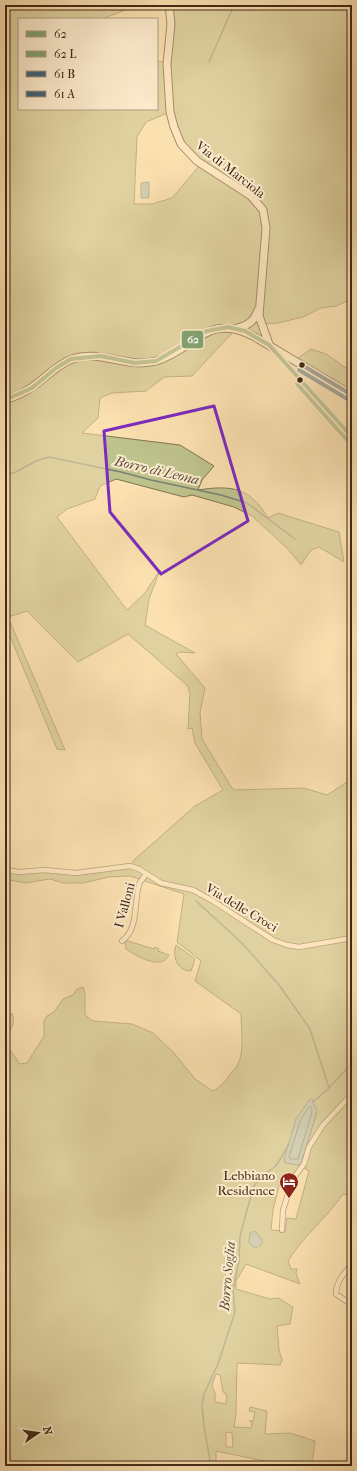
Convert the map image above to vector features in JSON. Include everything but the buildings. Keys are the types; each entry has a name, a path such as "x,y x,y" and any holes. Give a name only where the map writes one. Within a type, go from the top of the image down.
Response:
{"street":[{"name":"Via di Marciola","path":"169,5 171,24 167,64 170,112 181,144 197,161 251,196 263,210 266,228 259,306 261,324 269,345"},
{"name":"Via di Marciola","path":"236,328 248,325 254,320 259,306"},
{"path":"5,400 32,388 56,368 72,359 82,356 101,356 135,363 156,361 167,356 207,331 228,327 245,331 352,395"},
{"path":"269,345 352,437"},
{"name":"Via delle Croci","path":"5,870 19,872 45,870 76,873 130,866 139,869 161,883 193,890 213,901 273,940 287,945 299,948 352,938"},
{"name":"I Valloni","path":"122,941 130,930 136,912 140,882 146,874"},
{"path":"282,1230 282,1210 292,1179 304,1164 309,1146 323,1125 352,1094"},
{"path":"352,1264 338,1282 336,1294 352,1305"}],"highlighted area":[{"path":"214,406 248,521 161,574 110,512 104,431"}],"green space":[{"path":"5,5 138,5 105,18 18,18 18,110 158,110 158,61 167,62 169,5 352,5 352,299 336,306 321,308 303,317 278,323 262,324 269,345 236,329 192,376 164,377 146,391 112,393 100,398 98,418 82,433 180,445 214,466 202,480 198,490 210,488 230,488 239,490 254,500 268,518 278,513 339,532 344,562 319,547 311,550 301,565 288,549 252,516 234,507 192,495 184,497 116,479 100,486 95,499 67,509 57,517 127,610 145,593 160,570 149,599 145,625 195,653 180,652 176,654 205,688 200,713 202,739 232,788 235,790 304,788 327,795 352,779 352,1196 343,1194 337,1203 301,1243 288,1261 291,1269 297,1269 296,1274 300,1284 246,1264 236,1281 236,1289 270,1299 278,1298 293,1307 290,1324 277,1326 279,1350 282,1360 280,1365 237,1363 236,1413 234,1427 251,1428 252,1422 249,1421 253,1421 255,1412 249,1411 250,1407 267,1411 265,1434 290,1433 315,1441 312,1466 288,1466 216,1451 216,1466 5,1466 5,1043 20,1064 27,1063 44,1036 44,1021 47,1016 54,1012 63,999 73,995 77,989 83,987 85,993 85,1015 93,1021 132,1024 153,1033 174,1053 195,1079 213,1091 224,1083 237,1066 241,1054 242,1041 241,1014 195,981 201,961 177,942 184,894 130,876 109,877 83,883 63,883 50,879 25,883 5,879 5,871 75,873 130,866 135,859 195,806 223,790 195,743 192,728 188,729 190,694 188,686 128,634 78,662 27,611 8,617 65,750 57,749 5,624","holes":["170,112 181,144 201,164 172,198 152,204 134,204 137,137 146,122","306,1105 317,1112 301,1164 299,1165 284,1162 296,1119","300,1166 309,1171 296,1219 287,1218 285,1231 271,1230 273,1210 281,1178 290,1177 289,1181","216,1374 220,1375 223,1392 227,1397 226,1404 215,1402 215,1393 212,1385","226,1432 232,1433 233,1447 226,1447"]},
{"path":"311,349 326,354 352,372 352,395 295,360"},
{"path":"125,940 154,949 155,947 159,949 158,951 169,955 166,960 161,962 149,961 126,949"},
{"path":"176,945 195,959 191,971 179,966 175,958"},
{"path":"12,1013 13,1023 5,1038 5,1021"}],"water":[{"path":"149,182 149,198 141,198 141,183"},
{"path":"310,1099 312,1099 317,1111 301,1164 286,1163 284,1159 296,1119"},
{"path":"255,1231 263,1241 260,1246 254,1248 249,1243 250,1233"}],"waterway":[{"path":"209,62 234,5"},
{"name":"Borro di Leona","path":"5,474 14,473 36,461 49,457 121,472 221,495 247,503 295,539"},
{"path":"196,901 242,943 279,985 310,1029 329,1088"},
{"path":"313,1102 329,1088 352,1063"},
{"name":"Borro Soglia","path":"211,1466 202,1405 204,1394 218,1364 235,1312 233,1289 239,1261 240,1236 253,1188 259,1178 276,1166 289,1144"}],"transit line":[{"name":"62","path":"5,400 32,388 56,368 71,359 101,356 135,363 156,361 207,331 228,327 245,331 269,345 352,437"},
{"path":"302,365 352,395"},
{"path":"299,370 349,400"},
{"path":"297,384 348,441"}],"place":[{"name":"Lebbiano Residence","path":"289,1199"}]}
